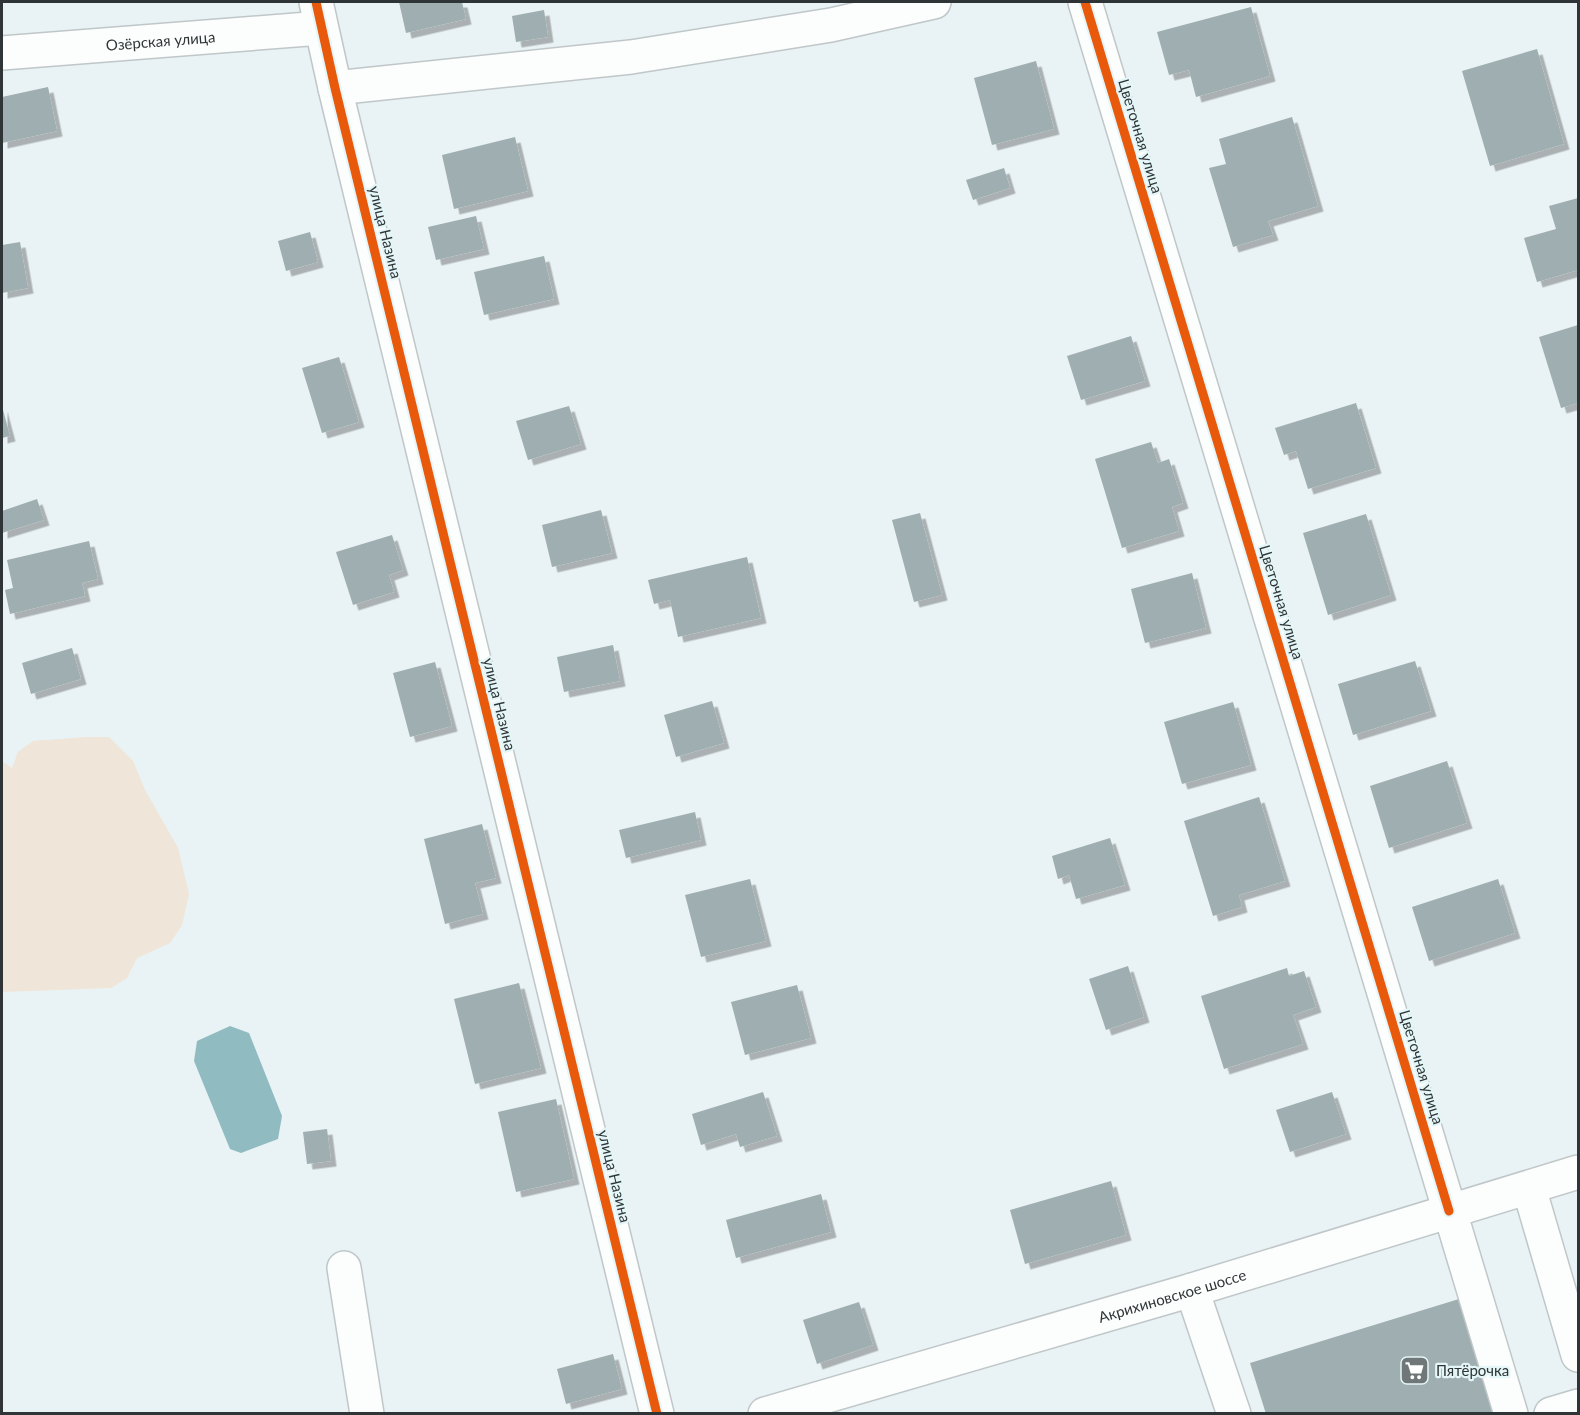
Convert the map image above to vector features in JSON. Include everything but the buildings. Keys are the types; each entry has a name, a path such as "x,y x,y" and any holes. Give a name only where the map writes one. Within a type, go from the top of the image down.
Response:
{"street":[{"path":"335,88 631,57 831,25 933,2"},
{"name":"Цветочная улица","path":"1085,2 1511,1413"},
{"name":"улица Назина","path":"318,15 657,1413"},
{"name":"Озёрская улица","path":"2,53 318,15"},
{"name":"Акрихиновское шоссе","path":"765,1413 1192,1290 1578,1172"},
{"path":"1529,1188 1578,1355"},
{"path":"344,1268 367,1413"},
{"path":"1192,1290 1234,1413"},
{"path":"1551,1413 1578,1406"}],"shaded area":[{"path":"109,737 133,761 145,790 178,848 189,894 182,925 170,943 137,958 127,978 111,988 2,992 2,761 12,768 18,752 33,741"}],"water":[{"path":"230,1026 249,1033 282,1116 278,1139 241,1153 230,1149 194,1061 197,1041"}],"cycle path":[{"path":"316,2 657,1414"},
{"path":"1085,2 1449,1211"}],"place":[{"name":"Пятёрочка","path":"1415,1370"}]}
